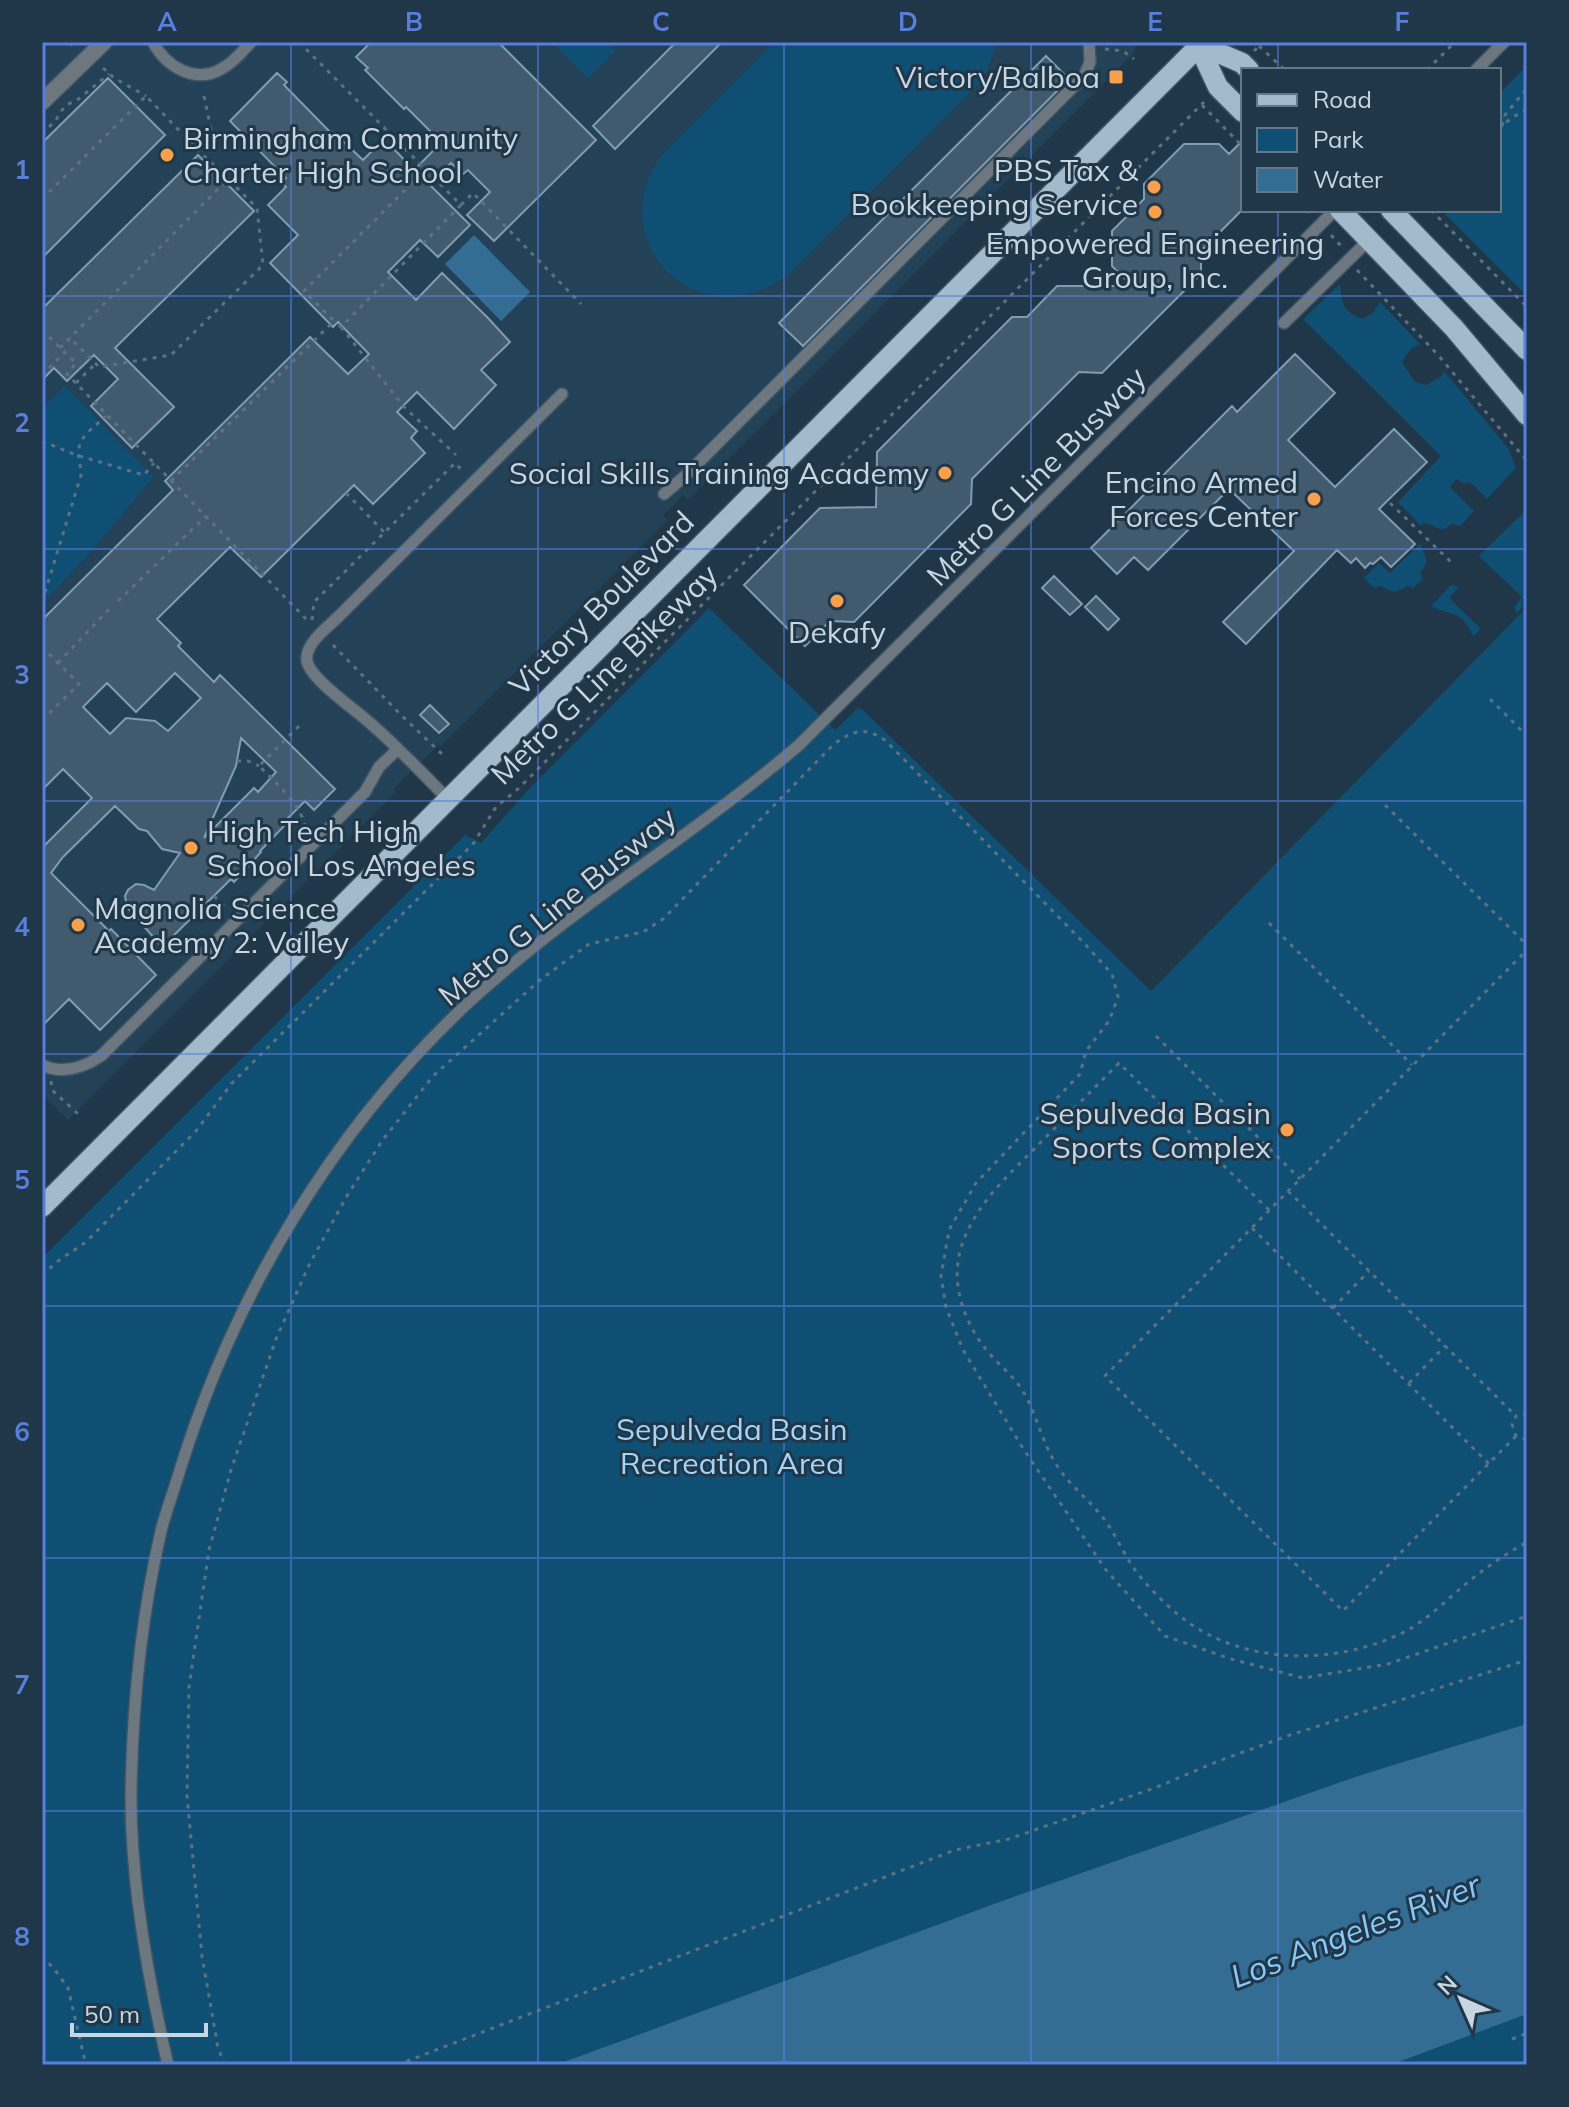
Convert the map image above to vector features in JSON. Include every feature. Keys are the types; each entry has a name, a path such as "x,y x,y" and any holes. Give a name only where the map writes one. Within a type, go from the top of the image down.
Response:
{"main road":[{"path":"1200,43 1247,68"},
{"path":"1200,43 1218,87 1241,110"},
{"name":"Victory Boulevard","path":"42,1207 1200,43"},
{"path":"1339,212 1454,328 1527,415"},
{"path":"1393,212 1527,350"}],"street":[{"path":"42,102 104,42"}],"lane":[{"path":"153,42 159,54 177,69 197,75 220,71 251,42"},
{"path":"1478,68 1504,42"},
{"path":"664,494 1084,76 1090,62 1089,45"},
{"name":"Metro G Line Busway","path":"168,2065 150,1977 136,1884 131,1802 134,1706 145,1615 162,1529 196,1417 253,1290 303,1204 381,1095 468,1003 590,904 731,800 799,745 1335,212"},
{"path":"1284,323 1369,240"},
{"path":"448,799 311,670 307,654 321,634 562,394"},
{"path":"46,1067 77,1069 101,1056 365,792 379,767 398,749"}],"path":[{"path":"299,42 461,205"},
{"path":"1263,42 1259,46 1283,68"},
{"path":"1429,68 1455,42"},
{"path":"1089,45 1123,51 1134,59"},
{"path":"70,338 99,367 171,355 263,265 257,208 146,96 96,63"},
{"path":"42,134 68,104 109,74"},
{"path":"1501,125 1505,115 1527,88"},
{"path":"42,199 146,96"},
{"path":"195,147 211,129 204,96"},
{"name":"Metro G Line Bikeway","path":"42,1275 86,1242 185,1143 232,1083 473,844 496,807 519,788 1202,105 1241,145"},
{"path":"1501,127 1527,109"},
{"path":"426,169 304,291 341,327 404,407 456,455"},
{"path":"60,348 228,179"},
{"path":"341,327 473,193 581,304"},
{"path":"1433,212 1527,307"},
{"path":"1329,233 1354,267 1438,355 1527,461"},
{"path":"171,481 334,321"},
{"path":"42,330 76,363 67,374 312,624 314,602 455,463 475,482"},
{"path":"42,375 65,352"},
{"path":"76,383 95,364"},
{"path":"42,602 82,472 76,455 82,438 106,415"},
{"path":"42,441 76,455 144,475 154,463"},
{"path":"346,493 384,532"},
{"path":"1390,503 1454,565"},
{"path":"118,601 206,516"},
{"path":"58,663 112,606"},
{"path":"333,645 444,756"},
{"path":"42,647 79,684 42,720"},
{"path":"1490,699 1527,736"},
{"path":"259,766 299,726"},
{"path":"225,2065 218,2048 199,1929 187,1796 189,1687 209,1550 231,1470 276,1339 309,1265 348,1194 382,1141 433,1076 540,980 589,944 643,932 663,919 834,744 858,731 875,733 886,741 1112,974 1118,997 1109,1021 1086,1051 1080,1074 976,1183 949,1230 941,1276 946,1307 963,1350 1024,1450 1106,1570 1165,1636 1231,1659 1303,1678 1388,1664 1527,1616"},
{"path":"237,761 248,761 259,766 285,792 305,822 304,836"},
{"path":"1385,805 1527,947 1105,1376 1343,1611 1516,1436"},
{"path":"214,896 229,911"},
{"path":"1269,923 1412,1065"},
{"path":"1156,1036 1300,1179"},
{"path":"1269,1210 1119,1063 992,1193 972,1222 960,1252 957,1288 971,1326 987,1350 1024,1392 1058,1467 1100,1513 1141,1578 1192,1625 1224,1641 1292,1657 1327,1656 1369,1647 1403,1633 1495,1561 1527,1542"},
{"path":"46,1067 52,1090 78,1114"},
{"path":"1288,1191 1516,1416"},
{"path":"1252,1228 1489,1464"},
{"path":"1333,1308 1369,1271"},
{"path":"1408,1384 1445,1346"},
{"path":"1516,1436 1512,1424 1516,1416 1527,1413"},
{"path":"1516,1436 1527,1440"},
{"path":"397,2065 955,1850 1009,1839 1157,1787 1290,1735 1527,1660"},
{"path":"42,1956 68,1988 86,2065"},
{"path":"1512,2039 1527,2033"}],"shaded area":[{"name":"Birmingham Community Charter High School","path":"42,42 1134,42 1136,46 1133,54 688,500 683,495 663,515 668,520 441,746 397,785 393,790 396,792 68,1120 42,1095"}],"green space":[{"path":"552,42 608,42 616,50 588,78"},
{"path":"775,42 997,42 987,71 979,83 792,271 759,291 727,297 697,291 671,275 652,252 643,223 645,190 661,156"},
{"path":"1527,66 1527,296 1443,212 1501,212 1501,92"},
{"path":"1340,284 1343,302 1351,313 1362,319 1372,314 1380,302 1420,344 1410,350 1402,362 1415,382 1426,385 1442,376 1444,371 1508,448 1516,468 1487,499 1471,483 1465,484 1456,479 1450,487 1474,511 1460,526 1452,524 1440,529 1424,523 1421,526 1398,502 1441,456 1303,319"},
{"path":"65,386 153,477 90,553 42,603 42,408"},
{"path":"1527,509 1527,603 1517,613 1514,607 1522,597 1479,556"},
{"path":"1421,543 1426,557 1420,573 1423,579 1413,588 1408,586 1394,592 1380,586 1374,588 1364,578 1379,563 1390,573"},
{"path":"1451,585 1458,588 1449,598 1481,629 1473,636 1460,617 1431,606"},
{"name":"Sepulveda Basin Recreation Area","path":"1527,607 1527,2065 42,2065 42,1258 465,835 481,843 526,792 709,608 835,730 858,708 863,710 1151,991"}],"water":[{"path":"474,235 530,292 501,321 445,264"},
{"name":"Los Angeles River","path":"1527,1724 1527,2014 1390,2065 556,2065 1016,1896 1358,1776"}],"building":[{"path":"371,42 498,42 596,140 494,241 467,215 490,192 468,170 463,174 451,163 429,184 470,225 438,257 420,240 388,272 416,300 442,273 488,318 510,342 481,370 496,385 454,429 417,392 397,412 417,431 411,438 425,453 373,504 354,485 261,577 230,547 157,619 181,643 178,646 214,682 220,675 335,789 314,810 305,801 234,882 231,879 162,947 127,907 125,896 136,884 154,890 180,853 162,849 147,831 139,829 115,806 51,873 156,975 100,1030 69,999 42,1026 42,848 92,798 63,769 42,790 42,620 173,490 165,481 310,337 348,374 369,354 338,322 333,327 270,263 298,235 268,205 286,187 282,183 286,178 230,121 277,73 287,82 284,85 331,133 363,160 382,141 388,147 390,145 414,170 436,148 434,146 439,140 365,70 368,68 356,57","holes":["175,673 201,698 168,731 155,721 126,718 110,734 83,707 107,683 136,712","241,738 276,772 258,792 254,788 204,838 236,766"]},
{"path":"676,42 722,42 615,149 593,126"},
{"path":"1046,56 1069,79 803,346 779,323"},
{"path":"108,78 165,135 42,258 42,143"},
{"path":"1241,142 1241,211 1201,251 1201,274 1102,373 1079,372 972,479 971,504 854,622 830,621 805,646 744,585 820,508 876,507 877,452 1012,317 1027,317 1057,286 1132,286 1112,266 1112,231 1144,199 1144,184 1184,144 1219,144 1229,154"},
{"path":"198,155 254,211 115,348 174,407 132,448 91,406 118,379 94,355 67,381 54,368 42,380 42,309"},
{"name":"Encino Armed Forces Center","path":"1295,354 1335,393 1288,440 1335,487 1394,429 1427,462 1379,509 1415,544 1391,567 1381,557 1365,568 1356,558 1351,563 1337,550 1246,644 1223,622 1294,551 1229,489 1148,570 1134,557 1117,574 1091,548 1232,406 1237,412"},
{"path":"1054,576 1082,604 1070,615 1042,588"},
{"path":"1096,596 1119,619 1108,630 1085,607"},
{"path":"430,705 449,724 439,733 420,715"}],"place":[{"name":"Victory/Balboa","path":"1116,77"},
{"name":"Birmingham Community Charter High School","path":"167,155"},
{"name":"PBS Tax & Bookkeeping Service","path":"1154,187"},
{"name":"Empowered Engineering Group, Inc.","path":"1155,212"},
{"name":"Social Skills Training Academy","path":"945,473"},
{"name":"Encino Armed Forces Center","path":"1314,499"},
{"name":"Dekafy","path":"837,601"},
{"name":"High Tech High School Los Angeles","path":"191,848"},
{"name":"Magnolia Science Academy 2: Valley","path":"78,925"},
{"name":"Sepulveda Basin Sports Complex","path":"1287,1130"}]}
